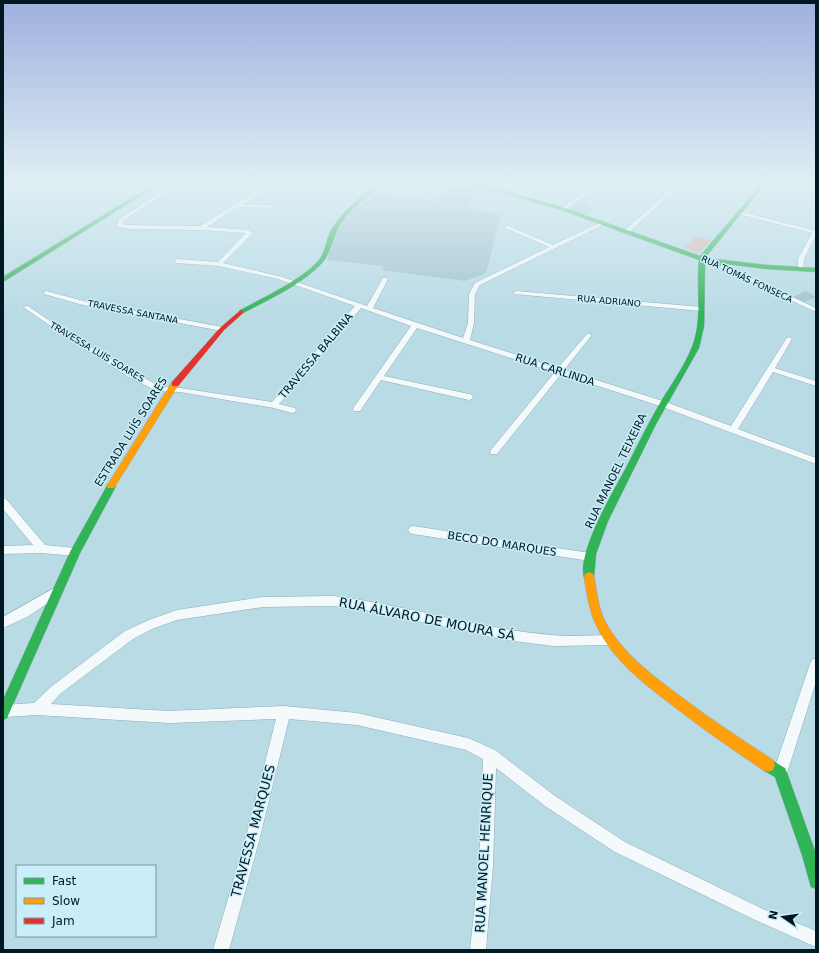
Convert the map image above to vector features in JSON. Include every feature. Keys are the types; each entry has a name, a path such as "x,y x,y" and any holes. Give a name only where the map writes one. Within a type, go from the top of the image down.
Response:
{"main road":[{"path":"3,270 72,227"},
{"path":"3,280 88,227"},
{"name":"ESTRADA LUÍS SOARES","path":"3,712 75,552 101,503 170,390 222,329 238,314 293,282 319,263 325,254 335,227"},
{"name":"RUA TOMÁS FONSECA","path":"616,227 705,259 722,263 816,270"},
{"path":"705,259 728,227"},
{"path":"39,247 68,230"},
{"path":"3,285 34,265 61,244"},
{"name":"RUA MANOEL TEIXEIRA","path":"705,259 700,271 702,309 701,331 695,348 663,404 599,529 590,557 589,576 593,599 600,623 610,640 623,655 654,684 711,727 780,773"},
{"path":"700,271 722,263"},
{"path":"780,773 809,855 816,882"}],"street":[{"path":"163,227 201,228 250,232 219,264"},
{"path":"508,227 553,247"},
{"path":"466,341 472,317 472,294 477,284 594,227"},
{"path":"627,231 631,227"},
{"path":"798,227 816,232 801,259 801,269"},
{"name":"RUA CARLINDA","path":"177,261 219,264 293,282 415,325 558,372 663,404 734,429 816,461"},
{"name":"RUA TOMÁS FONSECA","path":"722,263 816,310"},
{"path":"369,309 385,279"},
{"name":"TRAVESSA SANTANA","path":"46,293 91,304 222,329"},
{"name":"RUA ADRIANO","path":"516,293 702,309"},
{"name":"TRAVESSA BALBINA","path":"274,405 359,306"},
{"name":"TRAVESSA LUÍS SOARES","path":"26,307 130,374 160,389 180,390 274,405 292,410"},
{"path":"357,409 415,325"},
{"path":"494,452 589,335"},
{"path":"734,429 789,339"},
{"path":"772,369 816,384"},
{"path":"379,377 469,397"},
{"path":"3,502 42,549"},
{"name":"BECO DO MARQUES","path":"413,530 590,557"},
{"path":"3,550 42,549 75,552"},
{"path":"3,623 23,613 56,592"},
{"name":"RUA ÁLVARO DE MOURA SÁ","path":"36,709 56,690 129,635 149,625 177,615 263,602 333,601 366,605 526,638 554,641 610,640"},
{"path":"780,773 816,664"},
{"path":"3,712 36,709 169,717 284,712 357,719 468,744 490,755 550,801 620,847 758,914 816,939"},
{"name":"TRAVESSA MARQUES","path":"221,950 252,841 284,712"},
{"name":"RUA MANOEL HENRIQUE","path":"478,950 486,865 490,755"}],"shaded area":[{"path":"695,236 711,240 699,253 684,248"}],"building":[{"path":"339,227 498,227 486,273 465,281 382,270 384,266 327,260"},
{"path":"806,291 816,297 804,302 793,297"}],"traffic: fast":[{"path":"3,280 87,227"},
{"path":"241,312 291,284 318,264 324,256 336,227"},
{"path":"614,227 719,265"},
{"path":"589,577 591,554 594,542 603,521 652,424 695,348 699,337 702,315 702,258 727,227"},
{"path":"711,260 767,267 816,270"},
{"path":"3,714 75,552 111,486"},
{"path":"768,765 780,773 809,855 816,882"}],"traffic: slow":[{"path":"111,486 175,384"},
{"path":"589,577 595,607 601,624 608,636 625,657 645,676 678,702 768,765"}],"traffic: jam":[{"path":"175,384 222,329 241,312"}]}
